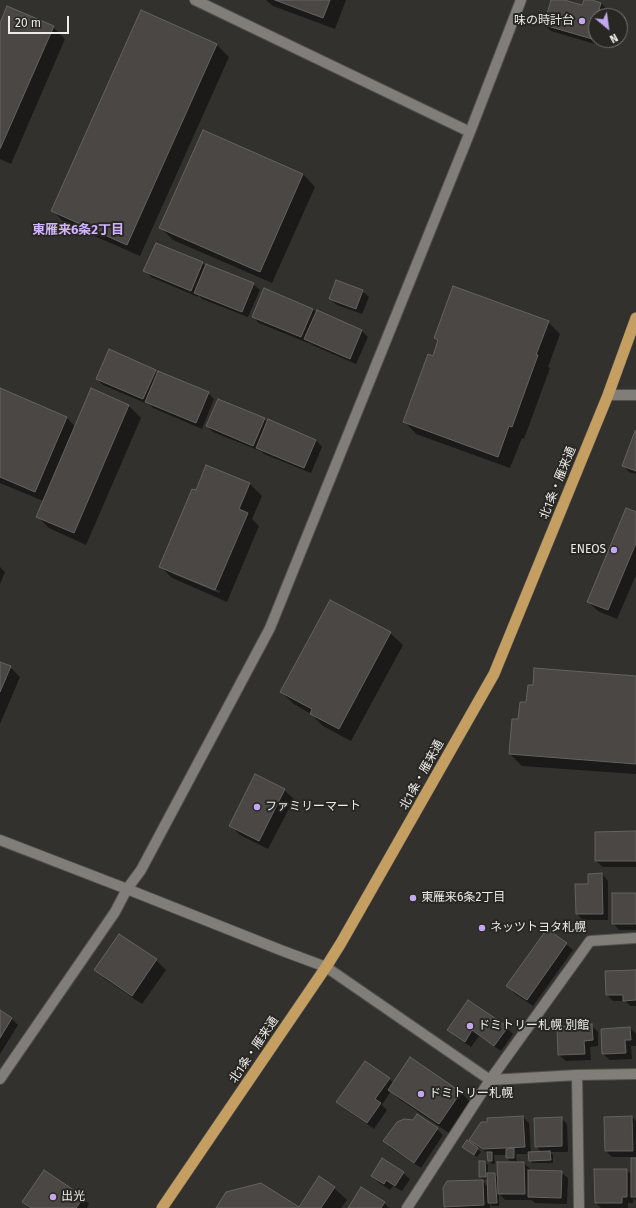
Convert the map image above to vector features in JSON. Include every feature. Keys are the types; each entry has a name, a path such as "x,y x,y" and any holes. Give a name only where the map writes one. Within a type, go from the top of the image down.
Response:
{"highway":[{"name":"北1条・雁来通","path":"162,1208 341,943 494,674 608,395 636,318"}],"street":[{"path":"195,0 470,132"},
{"path":"0,1079 115,912 127,888 141,870 270,628 470,132 521,0"},
{"path":"608,395 636,395"},
{"path":"0,840 127,888 326,967 490,1080 577,1075 636,1074"},
{"path":"408,1208 490,1080 590,941 636,938"},
{"path":"577,1075 579,1208"}],"building":[{"path":"275,0 330,0 323,18"},
{"path":"551,0 564,0 582,5 584,0 592,0 601,3 600,8 588,8 588,38 544,25"},
{"path":"7,6 54,26 0,149 0,23"},
{"path":"141,10 217,44 127,245 51,211"},
{"path":"203,130 303,174 260,272 159,228"},
{"path":"156,243 203,262 191,291 143,271"},
{"path":"206,264 254,283 242,312 194,293"},
{"path":"336,280 363,290 356,309 329,299"},
{"path":"453,286 549,321 512,427 509,426 498,457 403,422 428,354 433,356 438,340 434,338"},
{"path":"264,288 313,309 301,337 252,317"},
{"path":"317,310 362,330 350,359 304,339"},
{"path":"109,349 156,370 143,399 96,379"},
{"path":"158,371 209,392 196,423 145,402"},
{"path":"0,388 67,417 35,492 0,477"},
{"path":"91,388 129,405 74,533 36,517"},
{"path":"218,399 265,418 253,446 206,426"},
{"path":"268,419 316,440 304,468 256,448"},
{"path":"636,431 636,471 622,466"},
{"path":"206,465 250,483 239,509 248,513 215,590 159,567 192,489 196,490"},
{"path":"626,508 636,512 636,543 608,610 587,602"},
{"path":"330,600 391,632 339,729 310,714 312,709 280,692"},
{"path":"0,662 11,666 0,692"},
{"path":"534,668 636,676 636,764 509,754 512,719 518,719 520,702 526,702 528,685 533,685"},
{"name":"ファミリーマート","path":"255,774 285,789 259,841 229,826"},
{"path":"636,831 636,861 595,861 595,832"},
{"path":"602,873 603,914 576,914 575,884 588,884 588,874"},
{"path":"612,893 636,893 636,924 612,924"},
{"path":"547,929 567,943 527,1000 506,986"},
{"path":"119,934 157,959 132,996 94,970"},
{"path":"636,970 636,1000 623,1001 623,995 606,995 605,971"},
{"path":"468,1000 508,1027 494,1046 472,1030 465,1042 447,1030"},
{"path":"0,1010 12,1018 0,1038"},
{"path":"592,1024 593,1040 584,1041 585,1054 558,1055 557,1027"},
{"path":"630,1027 631,1040 625,1040 626,1053 602,1054 601,1029"},
{"path":"410,1057 461,1092 439,1124 388,1090"},
{"path":"365,1061 390,1078 375,1099 381,1103 367,1123 336,1102"},
{"path":"417,1114 438,1128 414,1163 383,1141 397,1122 404,1119 413,1120"},
{"path":"523,1116 525,1147 483,1149 469,1140 481,1122 487,1122 487,1118"},
{"path":"632,1116 633,1151 605,1151 604,1117"},
{"path":"562,1117 562,1146 535,1147 534,1118"},
{"path":"467,1140 478,1148 474,1155 462,1147"},
{"path":"514,1148 514,1158 506,1158 506,1149"},
{"path":"550,1151 551,1160 529,1161 528,1152"},
{"path":"487,1152 492,1152 492,1161 488,1161"},
{"path":"382,1158 404,1172 395,1186 386,1180 384,1184 371,1176"},
{"path":"631,1158 636,1158 636,1197 631,1197"},
{"path":"479,1161 485,1161 486,1177 479,1177"},
{"path":"497,1162 524,1162 525,1194 498,1194"},
{"path":"594,1169 627,1169 627,1197 622,1197 622,1203 595,1203"},
{"path":"44,1170 84,1197 76,1208 31,1208 22,1202"},
{"path":"528,1170 562,1171 561,1198 528,1197"},
{"path":"487,1173 495,1173 497,1203 488,1203"},
{"path":"319,1176 335,1187 321,1208 216,1208 226,1192 261,1183 299,1207"},
{"path":"483,1180 484,1205 444,1207 443,1188 447,1181"},
{"path":"361,1187 385,1202 381,1208 348,1208"}],"place":[{"name":"味の時計台","path":"582,21"},
{"name":"ENEOS","path":"614,550"},
{"name":"ファミリーマート","path":"257,807"},
{"name":"東雁来6条2丁目","path":"413,898"},
{"name":"ネッツトヨタ札幌","path":"482,928"},
{"name":"ドミトリー札幌 別館","path":"470,1026"},
{"name":"ドミトリー札幌","path":"421,1094"},
{"name":"出光","path":"53,1197"}],"district":[{"name":"東雁来6条2丁目","path":"78,230"}]}
